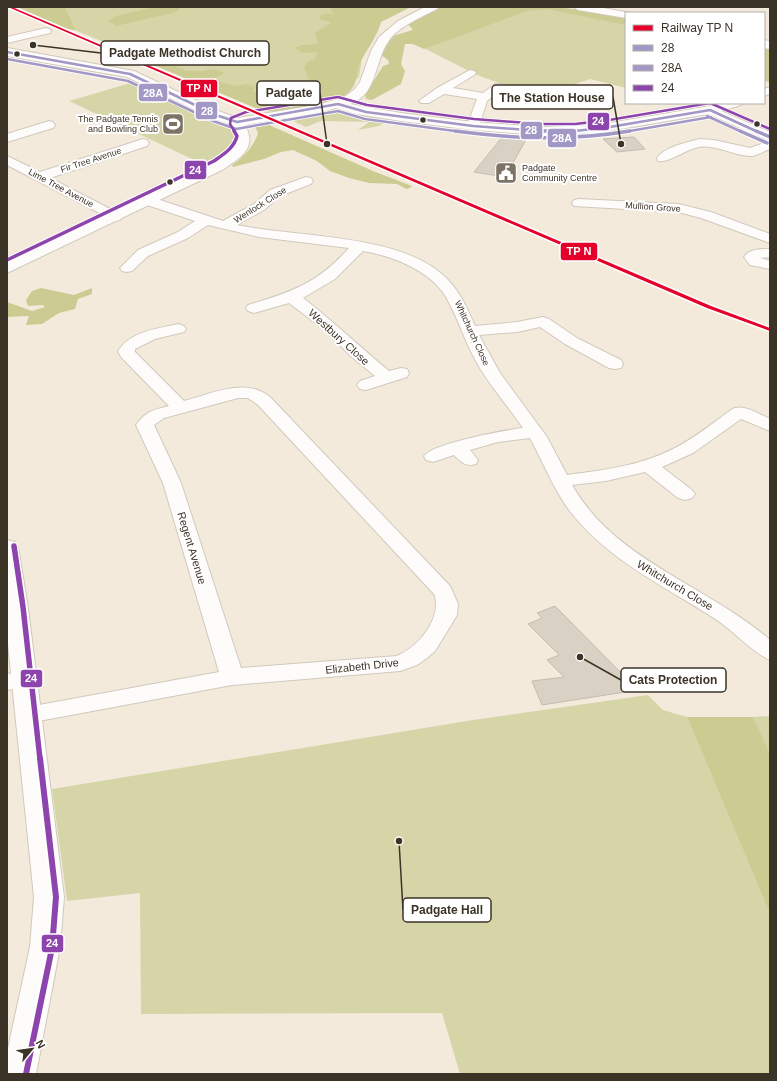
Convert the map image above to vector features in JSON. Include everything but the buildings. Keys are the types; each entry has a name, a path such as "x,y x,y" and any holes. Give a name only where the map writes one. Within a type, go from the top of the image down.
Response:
{"street":[{"path":"7,52 130,74 216,115 237,122 338,104 354,97 366,82 383,39 408,19 433,7"},
{"path":"578,7 625,15"},
{"path":"7,40 46,31"},
{"path":"425,101 470,73"},
{"path":"474,126 478,107 484,97 499,86"},
{"path":"441,90 484,97"},
{"path":"338,104 366,112 474,126 541,131 584,130 710,110 733,104"},
{"path":"710,110 770,137"},
{"path":"7,268 204,174 236,154 244,141 244,135 237,122"},
{"path":"7,138 49,125"},
{"name":"Fir Tree Avenue","path":"39,177 143,143"},
{"path":"663,158 679,149 700,143 714,144 751,152 770,145"},
{"name":"Lime Tree Avenue","path":"7,160 115,217"},
{"name":"Wenlock Close","path":"224,226 259,207 275,193 303,185"},
{"name":"Whitchurch Close","path":"149,201 204,221 224,226 280,236 375,248 406,259 436,276 450,289 455,297 469,331 487,366 544,447 571,499 587,518 628,556 664,581 740,626 770,652"},
{"name":"Mullion Grove","path":"572,202 678,208 706,215 770,239"},
{"path":"654,220 678,208"},
{"path":"136,263 143,253 183,235 204,221"},
{"path":"254,308 292,297 330,276 345,264 360,245"},
{"path":"770,253 757,254 751,257 755,262 770,265"},
{"name":"Westbury Close","path":"292,297 328,325 358,354 393,375 366,384"},
{"path":"469,331 518,327 559,317"},
{"path":"543,322 571,341 615,364"},
{"path":"178,329 136,341 127,347 126,351 127,354 181,408"},
{"name":"Elizabeth Drive","path":"28,715 232,677 400,663 413,658 423,650 445,618 448,610 447,600 443,592 264,401 250,393 234,393 181,408"},
{"path":"561,481 603,476 649,466 691,446 747,407 770,426"},
{"name":"Regent Avenue","path":"181,408 153,416 146,422 145,428 172,483 232,677"},
{"path":"433,456 463,454 497,437 534,432"},
{"path":"649,466 685,494"},
{"path":"7,546 16,608 15,681 28,715 48,897 45,948 19,1074"}],"green space":[{"path":"17,7 65,7 75,30 68,29"},
{"path":"62,7 402,7 366,31 359,77 336,99 328,103 271,111 72,29"},
{"path":"155,7 180,8 176,12 116,26 108,21 116,16"},
{"path":"333,7 411,7 381,22 358,67 354,85 348,93 334,100 299,108 264,111 111,47 126,46 187,71 203,71 212,69 225,73 211,80 237,86 246,84 255,87 253,91 266,96 283,94 286,97 297,97 297,93 306,93 314,90 304,68 306,63 315,59 317,52 302,53 295,48 302,45 318,44 315,33 331,23 320,19 320,16 327,13 332,14 333,12 330,10"},
{"path":"442,7 560,7 625,18 625,25 547,9 527,11 424,49 413,44 405,44 401,64 405,71 401,84 372,100 366,99 365,95 383,66 389,64 388,60 381,55 393,36 413,30 407,23 415,18"},
{"path":"445,7 551,7 625,23 625,88 590,79 538,97 477,75 398,35 415,29 407,24"},
{"path":"765,47 770,48 770,82 765,81"},
{"name":"The Padgate Tennis and Bowling Club","path":"137,79 225,120 235,127 239,142 229,156 211,168 69,101 134,82"},
{"path":"330,111 379,115 387,118 387,121 379,126 358,130 369,122 321,121 306,127 284,117"},
{"path":"260,121 373,171 412,186 406,189 397,184 369,183 349,178 330,171 317,161 293,150 281,152 264,159 233,167 232,165 244,155 256,138 258,133 253,122"},
{"path":"41,288 74,295 92,288 92,294 78,299 75,309 59,313 42,324 26,325 29,316 7,317 7,302 32,311 45,307 43,305 28,306 26,300 32,291"},
{"path":"648,695 663,710 687,717 770,914 770,1074 460,1074 442,1013 141,1014 140,893 67,901 52,789 473,720"},
{"path":"770,716 770,753 753,717"},
{"path":"687,717 753,717 770,753 770,914"}],"transit line":[{"path":"9,7 709,307 770,330"},
{"name":"28","path":"7,52 130,74 216,115 237,122 338,104 366,112 473,126 541,131 575,131 610,127 710,110"},
{"name":"28A","path":"7,59 128,81 213,121 236,129 338,111 365,119 472,133 540,138 575,138 611,134 711,117"},
{"name":"24","path":"7,260 214,161 228,151 236,141 237,136 230,124 231,118 246,112 338,97 367,105 474,119 541,124 575,124 609,120 704,104"},
{"name":"24","path":"712,104 770,129"},
{"name":"28","path":"710,110 770,137"},
{"name":"28A","path":"707,116 767,143"},
{"name":"24","path":"14,546 23,607 56,897 52,948 26,1074"}],"place":[{"name":"Padgate Methodist Church","path":"33,45"},
{"name":"The Padgate Tennis and Bowling Club","path":"173,124"},
{"name":"Padgate","path":"327,144"},
{"name":"The Station House","path":"621,144"},
{"name":"Padgate Community Centre","path":"506,173"},
{"name":"Cats Protection","path":"580,657"},
{"name":"Padgate Hall","path":"399,841"}]}
